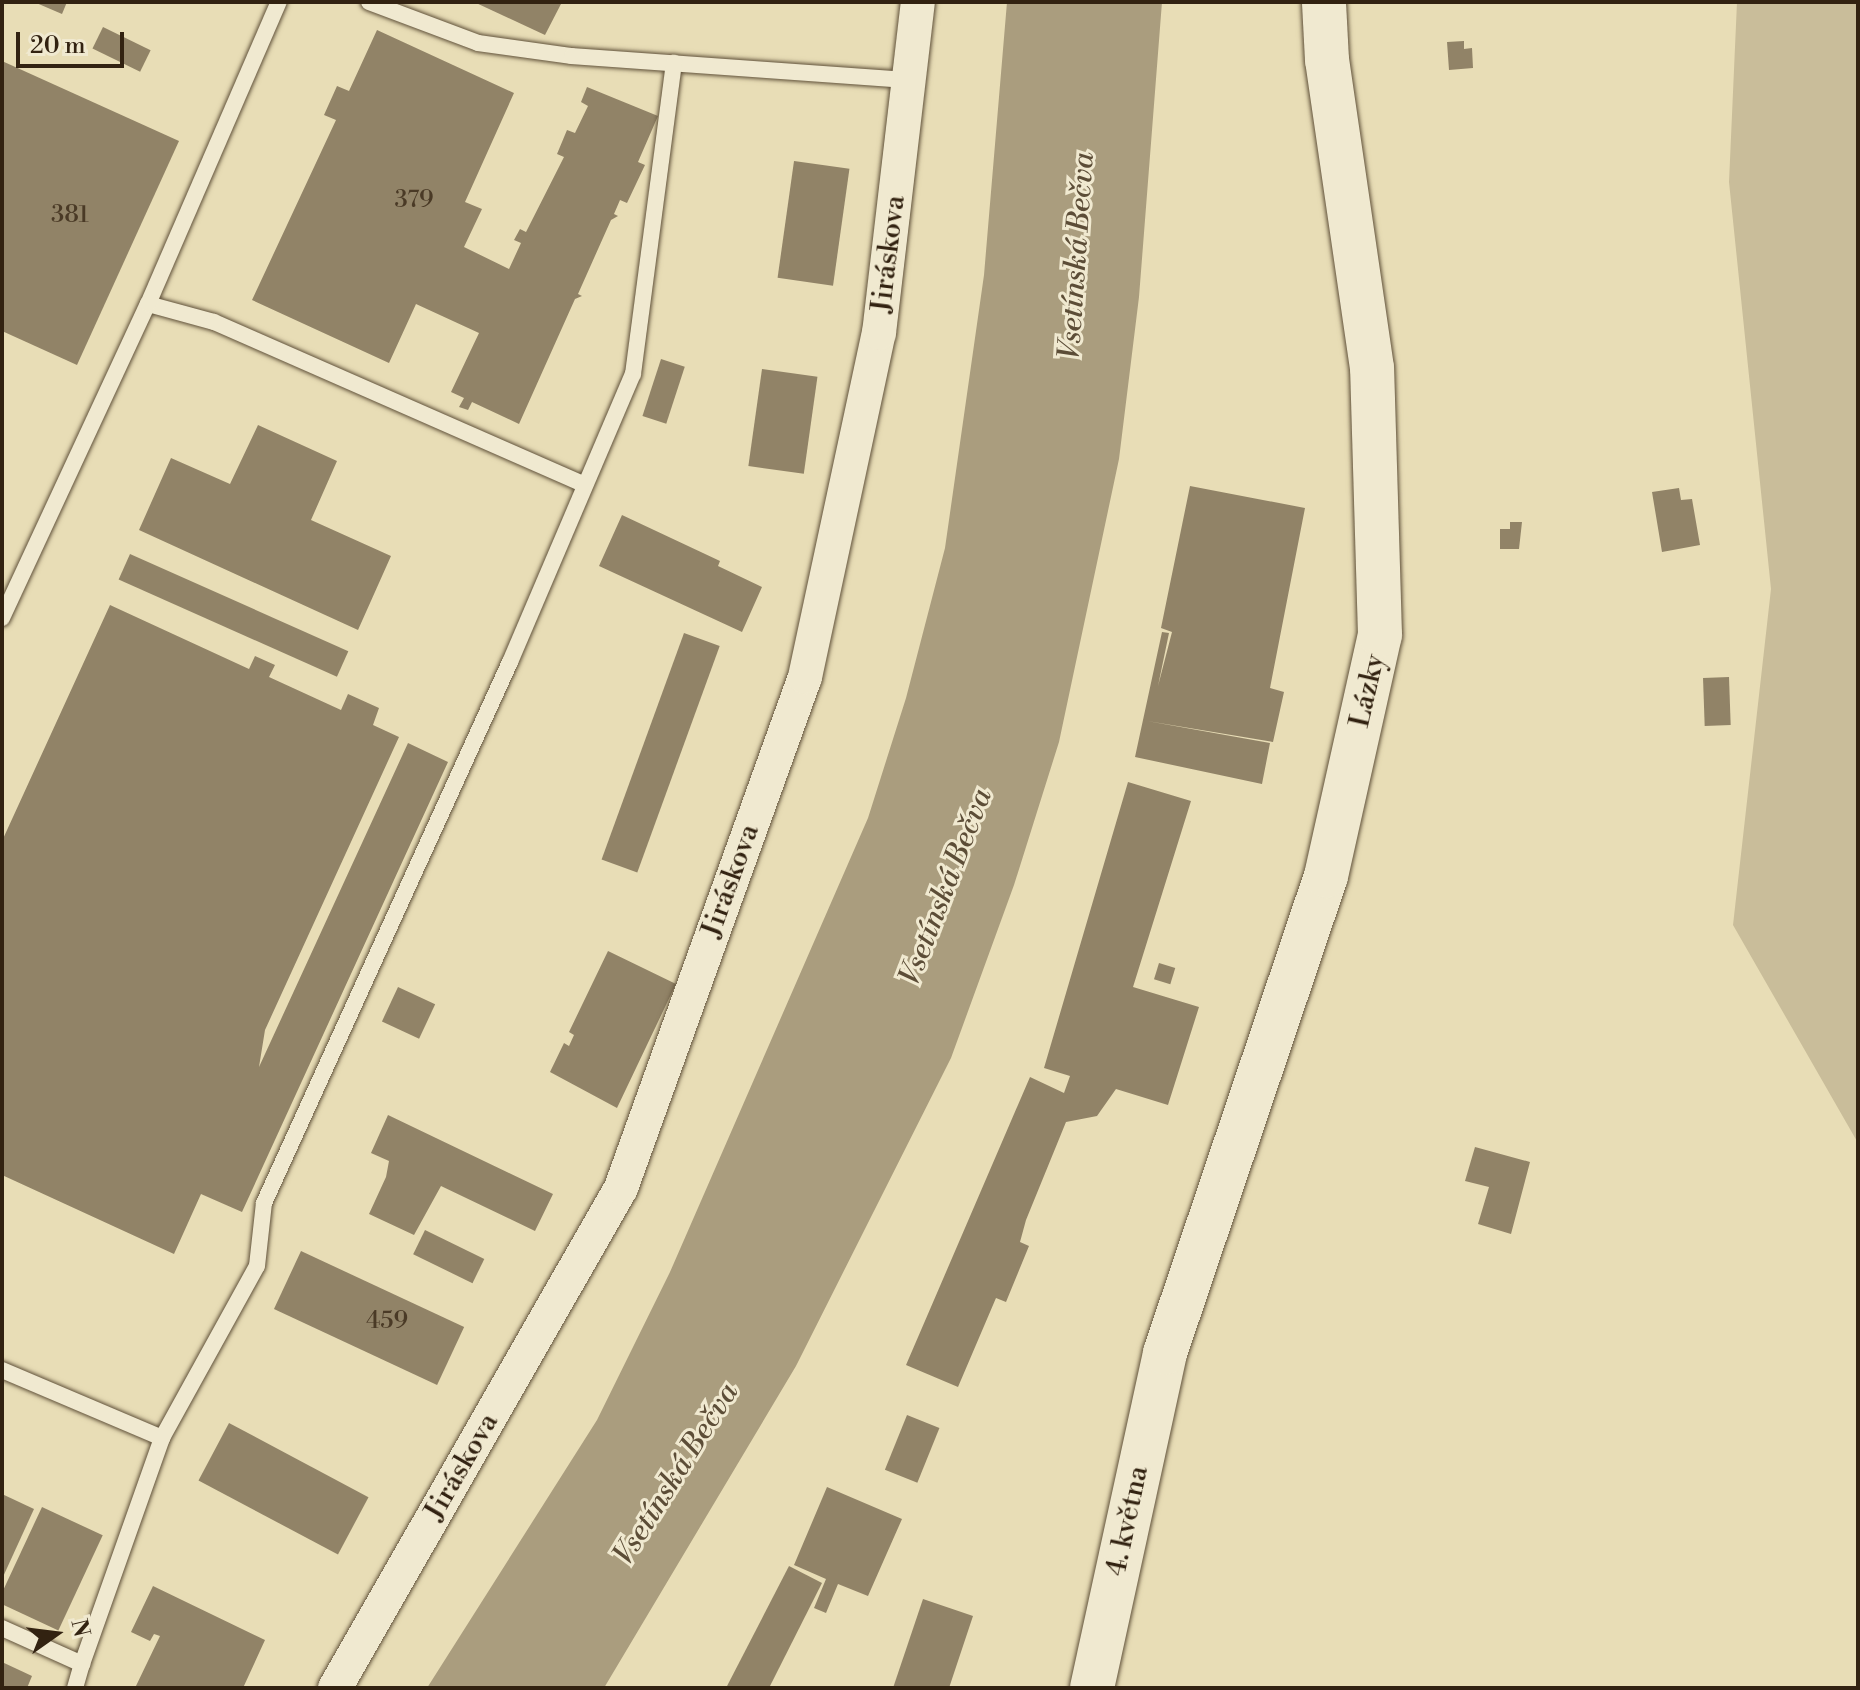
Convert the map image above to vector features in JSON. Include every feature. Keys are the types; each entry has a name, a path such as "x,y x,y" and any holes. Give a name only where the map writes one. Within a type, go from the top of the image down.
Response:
{"street":[{"name":"Jiráskova","path":"335,1688 621,1188 805,677 879,333 918,2"},
{"name":"Lázky","path":"1165,1353 1326,876 1380,635 1372,368 1327,60 1324,2"},
{"name":"4. května","path":"1092,1688 1165,1353"}],"lane":[{"path":"2,618 148,304 279,2"},
{"path":"369,2 478,43 674,63 909,80"},
{"path":"75,1688 162,1438 257,1266 264,1203 633,374 674,63"},
{"path":"148,304 214,322 585,485"},
{"path":"2,1370 162,1438"},
{"path":"2,1628 82,1664"}],"shaded area":[{"path":"1737,2 1858,2 1858,1143 1733,925 1771,589 1729,182"}],"water":[{"name":"Vsetínská Bečva","path":"1007,2 1162,2 1139,297 1119,459 1059,742 1014,885 951,1058 796,1366 604,1688 427,1688 597,1420 670,1272 868,818 906,698 945,548 984,275"}],"building":[{"path":"34,2 67,2 62,14"},
{"path":"474,2 562,2 545,35"},
{"path":"103,27 151,50 140,72 92,49"},
{"path":"377,30 514,93 465,202 482,209 464,247 509,269 521,243 514,240 520,229 526,232 564,157 557,154 567,130 575,133 588,106 581,102 587,87 658,116 638,162 645,165 627,203 620,200 614,214 618,216 611,220 578,294 582,296 575,299 519,424 472,402 468,410 459,407 464,398 451,392 479,333 416,304 389,363 252,300 336,120 324,115 337,86 349,91"},
{"path":"1464,41 1464,49 1472,48 1473,68 1449,70 1447,42"},
{"path":"2,61 179,141 77,365 2,331"},
{"path":"794,161 849,169 833,286 778,278"},
{"path":"661,359 685,367 666,424 642,416"},
{"path":"762,369 817,377 804,474 748,466"},
{"path":"258,425 337,461 311,520 391,556 358,630 139,530 171,458 230,484"},
{"path":"1190,486 1305,508 1270,688 1284,692 1273,742 1147,721 1270,743 1262,784 1135,757 1162,632 1169,633 1158,686 1172,632 1161,628"},
{"path":"1679,488 1681,500 1692,499 1700,545 1662,552 1652,492"},
{"path":"622,515 720,561 718,566 762,587 742,632 599,566"},
{"path":"1510,522 1522,522 1519,549 1500,549 1500,529 1510,529"},
{"path":"130,554 348,651 337,677 119,580"},
{"path":"110,605 249,669 255,656 275,665 269,677 341,710 348,694 379,708 373,725 399,737 265,1030 259,1067 408,743 448,762 242,1212 201,1194 174,1254 2,1175 2,841"},
{"path":"684,633 720,646 637,872 602,859"},
{"path":"1729,677 1731,725 1705,726 1703,678"},
{"path":"1128,782 1191,801 1133,987 1199,1007 1168,1105 1116,1089 1097,1116 1066,1122 1026,1220 1020,1242 1029,1246 1006,1302 996,1298 958,1387 906,1365 1030,1077 1064,1093 1070,1076 1044,1068"},
{"path":"608,951 676,984 617,1108 550,1072 564,1043 569,1046 574,1035 569,1032"},
{"path":"1159,963 1175,968 1170,984 1154,979"},
{"path":"398,987 435,1004 419,1039 382,1021"},
{"path":"388,1115 553,1194 535,1231 441,1186 414,1235 369,1214 386,1177 389,1161 371,1153"},
{"path":"1475,1147 1530,1162 1511,1234 1478,1224 1489,1187 1465,1181"},
{"path":"425,1230 484,1259 472,1283 413,1254"},
{"path":"301,1251 464,1327 437,1385 274,1309"},
{"path":"907,1415 939,1428 917,1483 885,1470"},
{"path":"229,1423 369,1497 338,1555 198,1480"},
{"path":"827,1487 902,1519 868,1596 838,1584 826,1613 814,1608 826,1579 794,1565"},
{"path":"2,1494 34,1509 2,1579"},
{"path":"42,1507 103,1535 58,1630 2,1604 2,1593"},
{"path":"789,1566 822,1583 769,1688 726,1688"},
{"path":"153,1586 265,1640 243,1688 135,1688 160,1636 154,1634 150,1641 131,1632"},
{"path":"923,1599 973,1616 949,1688 893,1688"},
{"path":"2,1662 32,1676 27,1688 2,1688"}]}
